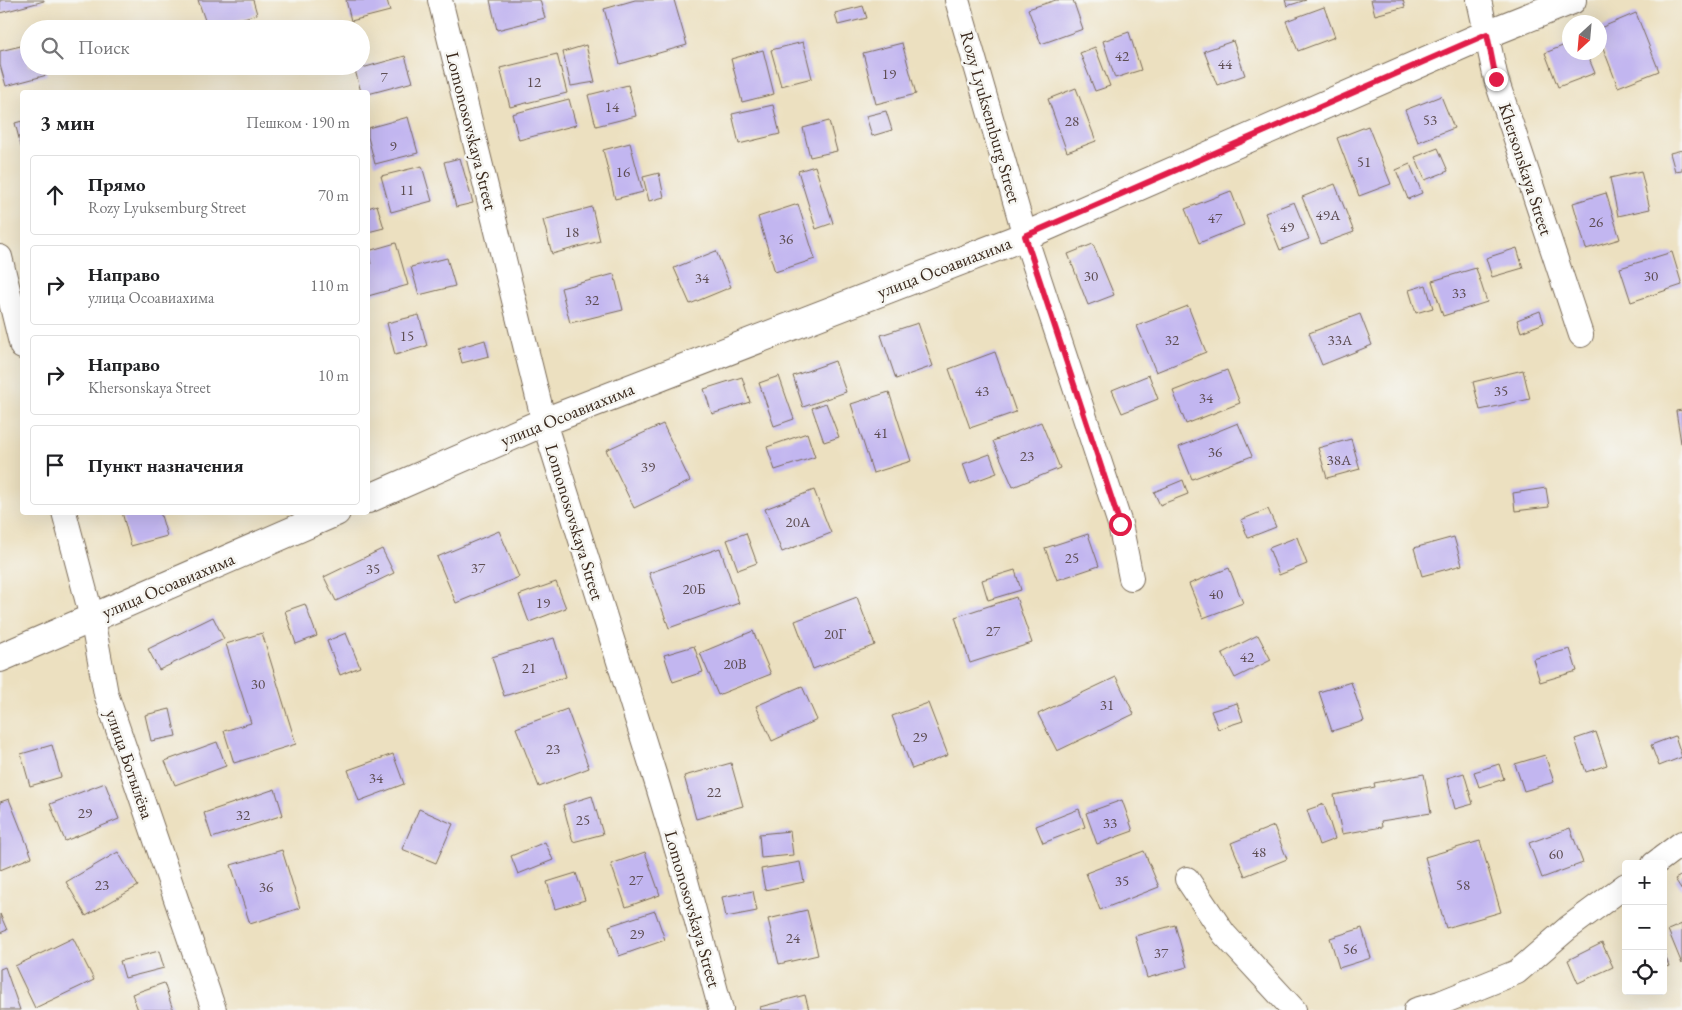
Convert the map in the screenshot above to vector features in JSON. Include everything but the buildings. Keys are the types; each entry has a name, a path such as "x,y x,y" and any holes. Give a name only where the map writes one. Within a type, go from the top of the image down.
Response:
{"street":[{"name":"Lomonosovskaya Street","path":"440,0 544,422 659,789 721,1010"},
{"name":"Rozy Lyuksemburg Street","path":"957,0 1025,236 1120,524 1131,578"},
{"name":"Khersonskaya Street","path":"1479,0 1496,79 1581,335"},
{"name":"улица Осоавиахима","path":"370,498 544,422 1025,236 1487,34 1572,0"},
{"path":"0,257 20,339"},
{"name":"улица Ботылёва","path":"65,515 92,618 106,694 214,1010"},
{"name":"улица Осоавиахима","path":"0,658 329,515"},
{"path":"1659,860 1682,842"},
{"path":"1188,879 1224,934 1294,1010"},
{"path":"1416,1010 1440,1004 1517,972 1568,928 1622,888"}],"route":[{"path":"1120,524 1025,236 1487,34 1496,79"}]}
